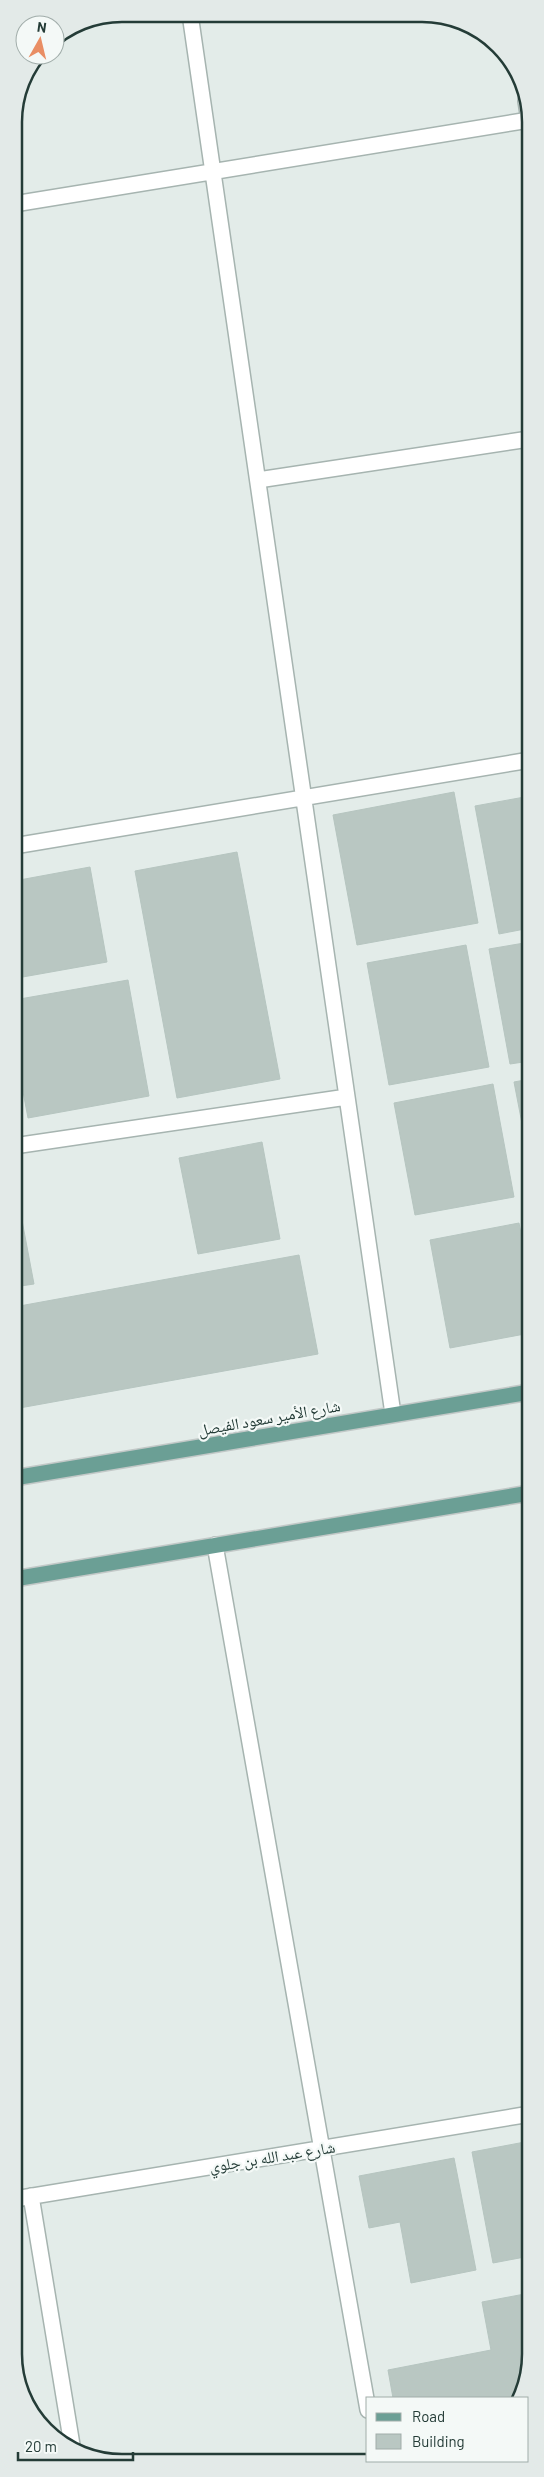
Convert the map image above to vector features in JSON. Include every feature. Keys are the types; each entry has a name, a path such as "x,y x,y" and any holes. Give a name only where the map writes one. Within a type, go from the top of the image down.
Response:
{"main road":[{"name":"شارع الأمير سعود الفيصل","path":"22,1477 521,1393"},
{"path":"22,1578 521,1494"}],"street":[{"path":"191,23 393,1414"},
{"path":"23,203 522,121"},
{"path":"258,480 522,440"},
{"path":"23,845 522,761"},
{"path":"23,1145 347,1097"},
{"path":"215,1545 366,2399"},
{"name":"شارع عبد الله بن جلوي","path":"22,2198 521,2115"},
{"path":"31,2196 71,2441"}],"building":[{"path":"454,792 478,923 357,945 333,815"},
{"path":"522,798 522,930 499,934 475,806"},
{"path":"237,852 280,1079 177,1098 135,871"},
{"path":"90,867 107,962 23,977 23,879"},
{"path":"522,943 522,1062 510,1064 489,949"},
{"path":"466,945 489,1067 389,1085 367,963"},
{"path":"128,980 149,1096 28,1118 23,1089 23,998"},
{"path":"522,1081 522,1121 514,1082"},
{"path":"493,1084 514,1197 415,1215 394,1103"},
{"path":"262,1142 280,1239 198,1254 179,1158"},
{"path":"23,1223 34,1284 22,1286"},
{"path":"519,1223 522,1236 521,1335 450,1348 430,1240"},
{"path":"299,1255 318,1354 22,1407 22,1305"},
{"path":"521,2143 521,2258 493,2263 472,2152"},
{"path":"454,2158 476,2270 411,2283 400,2222 369,2228 359,2176"},
{"path":"521,2295 520,2374 512,2397 393,2397 388,2370 491,2350 482,2302"}]}
